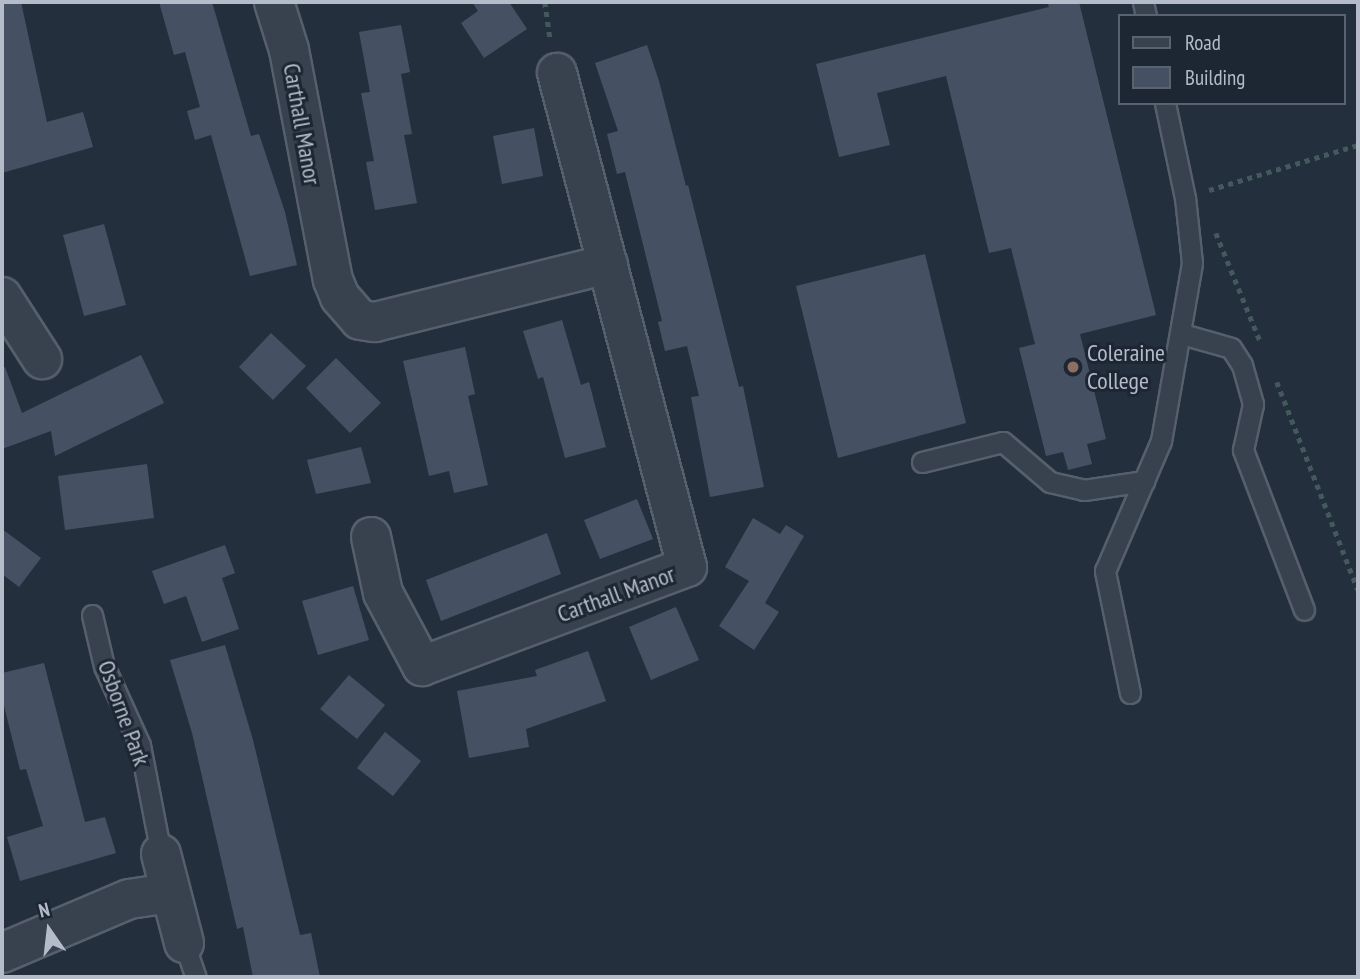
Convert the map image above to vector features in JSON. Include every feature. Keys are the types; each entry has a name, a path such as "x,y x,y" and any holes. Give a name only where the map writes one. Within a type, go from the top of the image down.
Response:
{"street":[{"name":"Carthall Manor","path":"274,2 289,50 333,280 340,297 360,320 375,321 608,264"},
{"name":"Carthall Manor","path":"371,537 383,593 422,666 687,567 557,73"},
{"path":"2,297 22,344"},
{"name":"Osborne Park","path":"161,854 190,960"},
{"path":"2,953 129,899 170,893"}],"lane":[{"path":"1130,693 1105,571 1161,441 1182,334 1192,263 1189,232 1164,105"},
{"path":"1182,334 1231,348 1242,365 1253,404 1243,450 1304,610"},
{"path":"922,462 1003,442 1050,482 1084,490 1144,481"},
{"name":"Osborne Park","path":"92,615 104,666 140,745 161,854"}],"path":[{"path":"1219,186 1358,145"},
{"path":"1189,232 1208,229 1216,232 1262,344"},
{"path":"1272,370 1358,590"}],"building":[{"path":"2,2 21,2 47,122 83,112 93,147 2,173"},
{"path":"159,2 212,2 251,136 259,134 285,212 297,265 250,276 211,135 195,140 187,111 200,107 185,52 174,55"},
{"path":"472,2 509,2 527,29 484,58 461,23 478,11"},
{"path":"1047,2 1079,2 1156,315 1080,334 1106,439 1087,444 1092,464 1068,470 1063,452 1046,456 1019,348 1035,344 1011,248 989,253 946,76 877,93 890,145 839,157 816,64 1049,7"},
{"path":"401,25 410,72 401,74 412,134 404,135 417,203 375,210 366,162 374,161 361,93 370,92 359,32"},
{"path":"647,45 686,186 688,185 739,387 743,386 764,487 710,497 691,397 699,396 687,346 665,351 658,322 662,321 625,172 617,174 607,134 618,131 595,63"},
{"path":"534,128 543,176 502,184 493,136"},
{"path":"104,224 126,305 84,316 63,235"},
{"path":"925,254 966,423 838,458 796,286"},
{"path":"562,320 581,385 589,382 606,447 565,458 543,377 538,379 523,331"},
{"path":"271,333 306,366 273,400 239,367"},
{"path":"465,347 475,394 468,396 488,485 454,493 449,471 429,476 403,361"},
{"path":"141,355 164,403 55,456 51,431 2,449 2,368 5,367 22,413"},
{"path":"336,358 381,403 350,433 306,388"},
{"path":"361,447 371,483 316,494 307,460"},
{"path":"147,464 154,518 65,530 58,476"},
{"path":"637,499 653,539 600,559 584,520"},
{"path":"753,518 780,534 786,525 804,536 765,603 779,612 754,650 719,626 749,581 725,567"},
{"path":"2,529 41,558 19,587 2,574"},
{"path":"547,533 561,574 441,621 426,580"},
{"path":"225,545 235,573 222,578 239,629 202,642 186,596 164,604 152,571"},
{"path":"353,586 369,640 318,655 302,601"},
{"path":"676,607 699,660 651,680 629,627"},
{"path":"225,645 253,740 300,935 311,933 320,977 253,977 243,927 237,929 192,733 170,660"},
{"path":"588,651 606,701 526,729 529,747 469,758 457,691 537,676 535,670"},
{"path":"44,663 85,822 105,817 116,853 20,881 7,837 43,826 26,769 20,770 2,698 2,673"},
{"path":"349,675 385,705 357,739 320,709"},
{"path":"385,732 421,761 393,796 357,768"}],"place":[{"name":"Coleraine College","path":"1073,367"}]}
